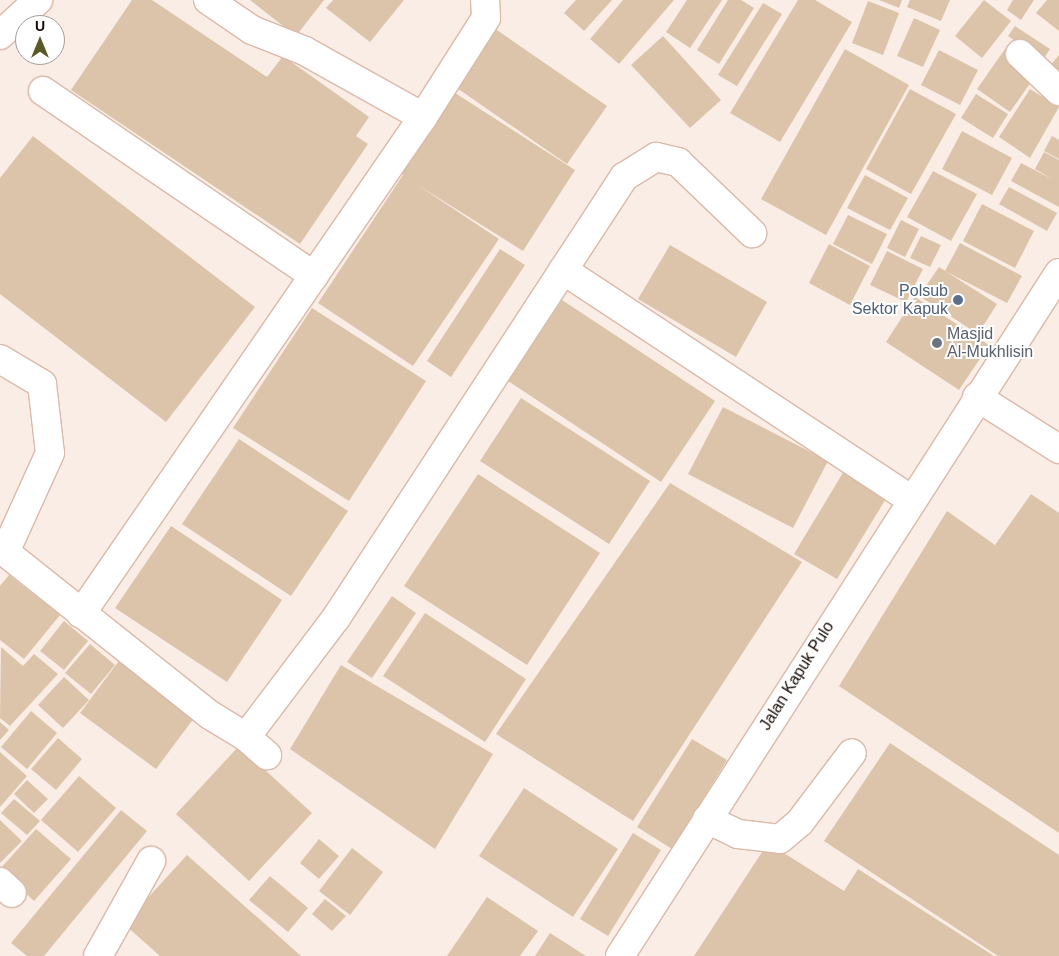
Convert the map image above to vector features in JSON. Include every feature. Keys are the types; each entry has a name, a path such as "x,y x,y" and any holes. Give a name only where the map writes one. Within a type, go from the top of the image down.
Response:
{"street":[{"path":"0,35 38,0"},
{"path":"208,0 252,30 306,51 423,117"},
{"path":"81,614 423,117 486,18 485,0"},
{"path":"1020,54 1059,91"},
{"path":"43,91 314,276"},
{"path":"246,737 336,618 624,177 656,157 678,162 752,233"},
{"path":"563,270 910,499"},
{"name":"Jalan Kapuk Pulo","path":"620,956 910,499 1059,273"},
{"path":"0,360 42,384 50,454 2,550 210,715 246,737 267,755"},
{"path":"977,397 1059,450"},
{"path":"706,819 738,834 780,839 800,822 852,753"},
{"path":"98,956 151,861"}],"building":[{"path":"132,0 152,0 267,77 283,56 369,117 356,136 368,144 300,244 71,90"},
{"path":"250,0 324,0 296,36"},
{"path":"333,0 404,0 370,42 326,8"},
{"path":"576,0 612,0 584,31 564,13"},
{"path":"623,0 674,0 619,64 590,39"},
{"path":"687,0 722,0 690,48 666,32"},
{"path":"728,0 741,0 754,8 719,64 697,50"},
{"path":"798,0 815,0 852,22 780,142 730,113"},
{"path":"879,0 902,0 899,8"},
{"path":"910,0 950,0 941,21 907,7"},
{"path":"984,0 1011,21 982,58 955,36"},
{"path":"1013,0 1034,0 1021,20 1007,10"},
{"path":"1047,0 1059,0 1059,31 1036,13"},
{"path":"868,1 899,13 883,55 852,43"},
{"path":"763,3 782,14 737,86 718,75"},
{"path":"914,18 940,30 923,67 897,56"},
{"path":"491,26 607,106 567,164 451,84"},
{"path":"1015,26 1050,49 1043,60 1008,36"},
{"path":"663,36 721,100 690,128 631,65"},
{"path":"845,49 909,85 826,235 761,199"},
{"path":"1005,49 1038,72 1010,112 977,89"},
{"path":"939,50 978,70 960,105 921,85"},
{"path":"1059,55 1059,84 1044,73"},
{"path":"910,89 956,114 911,194 866,169"},
{"path":"1030,89 1059,107 1030,158 999,137"},
{"path":"452,91 575,170 523,251 416,184 499,239 413,366 318,303 403,175 400,173"},
{"path":"976,94 1008,114 993,138 961,118"},
{"path":"962,131 1012,158 992,195 942,169"},
{"path":"33,136 255,307 166,422 0,294 0,178"},
{"path":"1052,136 1059,140 1059,159 1044,151"},
{"path":"1044,152 1059,160 1059,207 1011,181 1021,163 1052,179 1035,169"},
{"path":"933,171 977,194 951,241 907,217"},
{"path":"865,175 908,198 890,230 847,208"},
{"path":"1009,187 1057,213 1047,231 999,204"},
{"path":"982,204 1034,231 1015,268 963,241"},
{"path":"848,215 887,234 872,264 833,244"},
{"path":"901,220 919,229 905,257 887,248"},
{"path":"921,236 941,245 930,267 910,258"},
{"path":"960,243 1022,276 1007,303 945,271"},
{"path":"829,244 870,266 850,305 809,283"},
{"path":"670,245 767,302 736,357 638,299"},
{"path":"500,249 525,265 451,377 427,361"},
{"path":"887,251 923,269 906,302 870,285"},
{"name":"Polsub Sektor Kapuk","path":"939,267 997,304 978,334 919,296"},
{"name":"Masjid Al-Mukhlisin","path":"915,297 989,345 959,390 886,342"},
{"path":"562,300 715,401 661,482 508,381"},
{"path":"312,308 426,381 349,501 233,428"},
{"path":"521,398 650,481 609,544 480,461"},
{"path":"723,407 828,461 793,528 688,474"},
{"path":"239,439 348,511 291,596 182,524"},
{"path":"847,466 890,492 837,579 794,554"},
{"path":"478,474 600,553 527,665 404,586"},
{"path":"670,483 802,562 633,821 496,734"},
{"path":"1031,494 1059,513 1059,833 839,686 947,511 995,545"},
{"path":"171,526 282,600 227,682 115,608"},
{"path":"9,575 60,615 24,659 0,640 0,586"},
{"path":"392,596 416,613 372,678 347,662"},
{"path":"425,613 526,679 485,742 383,676"},
{"path":"64,621 88,641 64,670 40,651"},
{"path":"90,644 115,665 91,694 65,673"},
{"path":"1,647 23,666 34,654 58,674 10,726 0,718"},
{"path":"124,654 200,710 156,769 80,713"},
{"path":"341,665 493,754 435,849 290,749"},
{"path":"64,677 89,700 63,728 38,705"},
{"path":"31,711 57,733 27,769 1,747"},
{"path":"0,722 9,730 0,740"},
{"path":"58,738 82,759 56,790 31,769"},
{"path":"692,739 727,760 672,849 637,827"},
{"path":"890,743 1059,855 1059,956 998,956 824,841"},
{"path":"239,746 312,813 249,881 176,814"},
{"path":"0,752 27,776 0,807"},
{"path":"79,776 116,808 78,852 41,820"},
{"path":"27,780 48,799 34,813 14,794"},
{"path":"524,788 618,849 573,917 479,856"},
{"path":"14,799 40,821 27,835 1,813"},
{"path":"121,810 147,831 44,956 27,956 11,943"},
{"path":"0,820 22,841 0,863"},
{"path":"36,829 71,859 34,901 0,869"},
{"path":"633,833 661,850 608,936 580,919"},
{"path":"319,839 339,856 319,879 300,863"},
{"path":"768,843 844,891 858,869 994,956 694,956"},
{"path":"352,848 383,872 350,915 319,891"},
{"path":"187,855 301,956 160,956 124,924"},
{"path":"270,876 308,908 288,932 249,900"},
{"path":"487,897 538,931 520,956 447,956"},
{"path":"325,899 346,916 332,931 312,914"},
{"path":"550,933 586,956 535,956"}],"place":[{"name":"Polsub Sektor Kapuk","path":"958,300"},
{"name":"Masjid Al-Mukhlisin","path":"937,343"}]}
